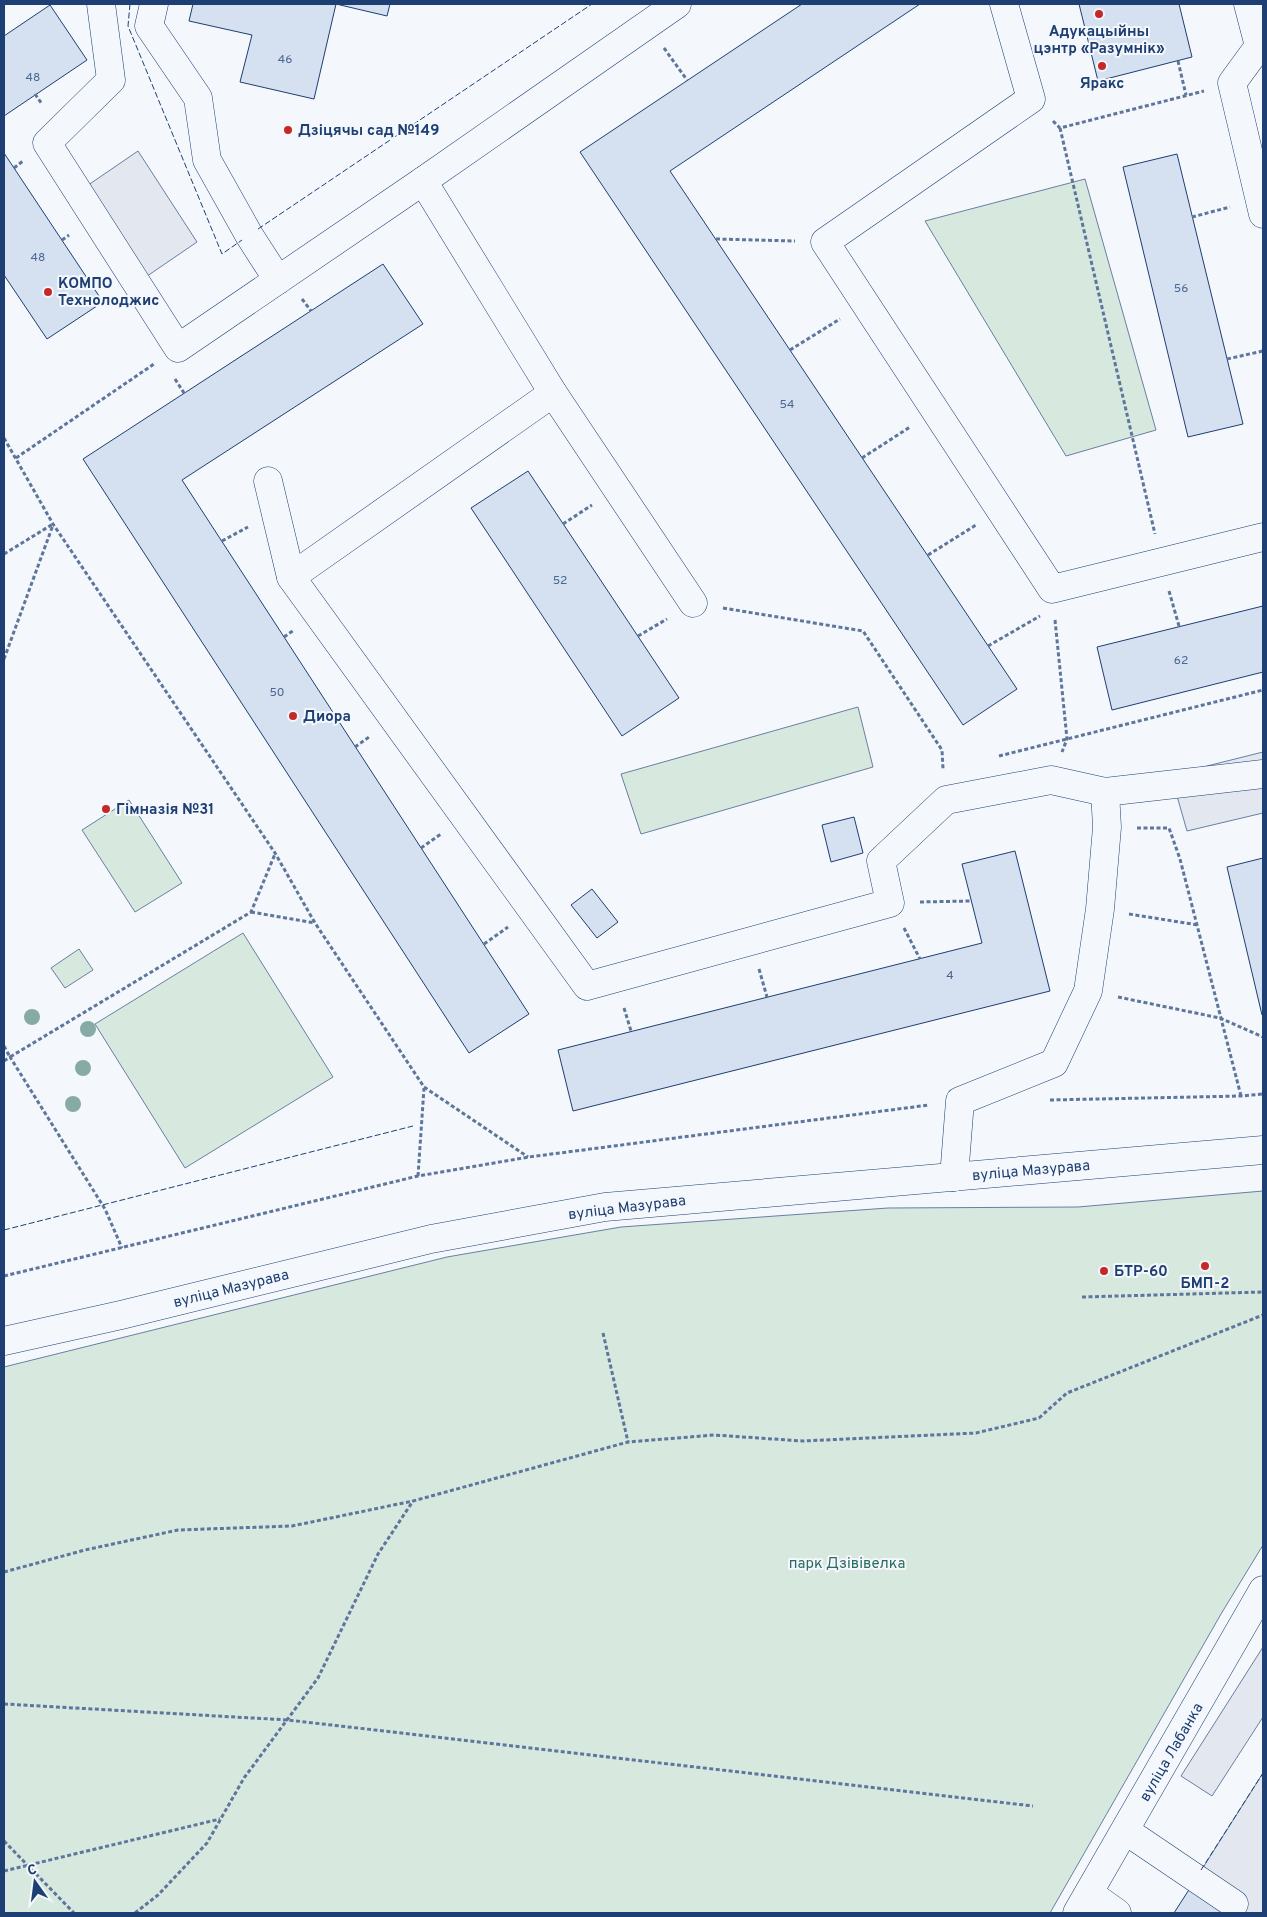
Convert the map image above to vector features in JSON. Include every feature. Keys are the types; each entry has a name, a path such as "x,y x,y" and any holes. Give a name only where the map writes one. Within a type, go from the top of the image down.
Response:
{"main road":[{"path":"101,4 111,80 46,143 178,348 423,181 676,4"},
{"path":"154,4 149,26 198,98 207,160 249,235 278,280"},
{"path":"1004,4 1031,99 825,242 1000,510 1053,599 1162,562 1263,537"},
{"path":"1248,4 1261,46 1232,83 1262,207"},
{"path":"423,181 553,393 693,603"},
{"path":"292,577 553,393"},
{"path":"268,481 292,577 587,986 890,903 881,861 946,800 1051,780 1105,792 1263,774"},
{"path":"954,1177 960,1101 1054,1063 1088,991 1100,909 1107,828 1105,792"},
{"name":"вуліца Мазурава","path":"4,1341 120,1315 431,1239 605,1207 1263,1150"},
{"name":"вуліца Лабанка","path":"1083,1903 1263,1590"},
{"path":"1126,1831 1234,1904"},
{"path":"1083,1903 1117,1913"}],"path":[{"path":"648,24 687,80"},
{"path":"1178,61 1186,95"},
{"path":"1060,128 1232,83"},
{"path":"1031,99 1060,128 1162,562"},
{"path":"1192,217 1262,207"},
{"path":"716,239 825,242"},
{"path":"790,350 865,303"},
{"path":"16,458 178,348"},
{"path":"1227,360 1263,351"},
{"path":"862,458 935,410"},
{"path":"4,438 54,524 275,854 316,924 424,1087 529,1158"},
{"path":"928,556 1000,510"},
{"path":"4,554 54,524"},
{"path":"4,659 54,524"},
{"path":"988,646 1053,599"},
{"path":"1051,780 1067,740 1053,599"},
{"path":"693,603 863,631 942,750 943,770 952,768"},
{"path":"990,758 1263,690"},
{"path":"1107,828 1169,828 1180,859 1198,925 1241,1096"},
{"path":"4,1061 251,912 275,854"},
{"path":"890,903 971,901"},
{"path":"1100,909 1198,925"},
{"path":"251,912 316,924"},
{"path":"1088,991 1220,1018 1263,1037"},
{"path":"4,1046 105,1208 122,1248"},
{"path":"418,1176 424,1087"},
{"path":"1047,1100 1263,1094"},
{"path":"4,1276 418,1176 529,1158 960,1101"},
{"path":"1082,1297 1263,1292"},
{"path":"4,1572 85,1550 178,1530 292,1526 413,1501 628,1442 714,1435 803,1441 976,1433 1039,1418 1067,1393 1263,1315"},
{"path":"603,1333 628,1442"},
{"path":"135,1913 158,1896 207,1843 244,1778 318,1678 378,1554 413,1501"},
{"path":"4,1704 288,1720 1033,1806"},
{"path":"4,1871 220,1819"},
{"path":"4,1841 74,1913"}],"green space":[{"path":"1085,179 1156,430 1066,456 925,221"},
{"path":"858,707 873,767 641,834 621,774"},
{"path":"129,800 182,883 135,912 82,830"},
{"path":"243,933 333,1077 185,1168 95,1024"},
{"path":"79,949 93,970 65,988 51,968"},
{"name":"парк Дзівівелка","path":"1263,1191 1263,1545 1221,1614 1050,1913 4,1913 4,1367 447,1257 621,1227 888,1208 1078,1207"}],"shaded area":[{"path":"138,151 197,242 137,283 78,192"},
{"path":"1263,752 1263,813 1187,831 1171,775"},
{"path":"1263,1647 1263,1717 1212,1796 1181,1776"},
{"path":"1263,1773 1263,1913 1237,1913 1192,1885"}],"building":[{"path":"193,4 336,4 314,99 240,82 252,35 189,21"},
{"path":"336,4 390,4 387,16"},
{"path":"802,4 920,4 670,171 1017,689 963,725 580,152"},
{"path":"1079,4 1179,4 1192,57 1098,81"},
{"path":"50,5 87,60 4,116 4,36"},
{"path":"4,153 103,302 47,339 4,275"},
{"path":"1177,154 1243,424 1188,437 1123,167"},
{"path":"383,264 423,324 182,480 529,1014 469,1053 83,459"},
{"path":"528,471 679,698 622,736 471,508"},
{"path":"1263,606 1263,672 1112,710 1097,647"},
{"path":"854,817 863,853 831,862 822,825"},
{"path":"1015,851 1050,991 573,1111 558,1050 982,943 962,864"},
{"path":"1263,858 1263,1014 1262,1015 1227,867"},
{"path":"592,889 618,922 597,938 571,905"},
{"path":"1192,1885 1237,1913 1174,1913"}],"fence":[{"path":"130,4 128,26 222,254 242,240"},
{"path":"258,229 592,4"},
{"path":"4,1230 413,1126"},
{"path":"1201,1870 1263,1773"}],"place":[{"name":"Адукацыйны цэнтр «Разумнік»","path":"1099,14"},
{"name":"Яракс","path":"1102,66"},
{"name":"Дзіцячы сад №149","path":"288,130"},
{"name":"КОМПО Технолоджис","path":"48,292"},
{"name":"Диора","path":"293,716"},
{"name":"Гімназія №31","path":"106,809"},
{"name":"БМП-2","path":"1205,1266"},
{"name":"БТР-60","path":"1104,1271"}]}
